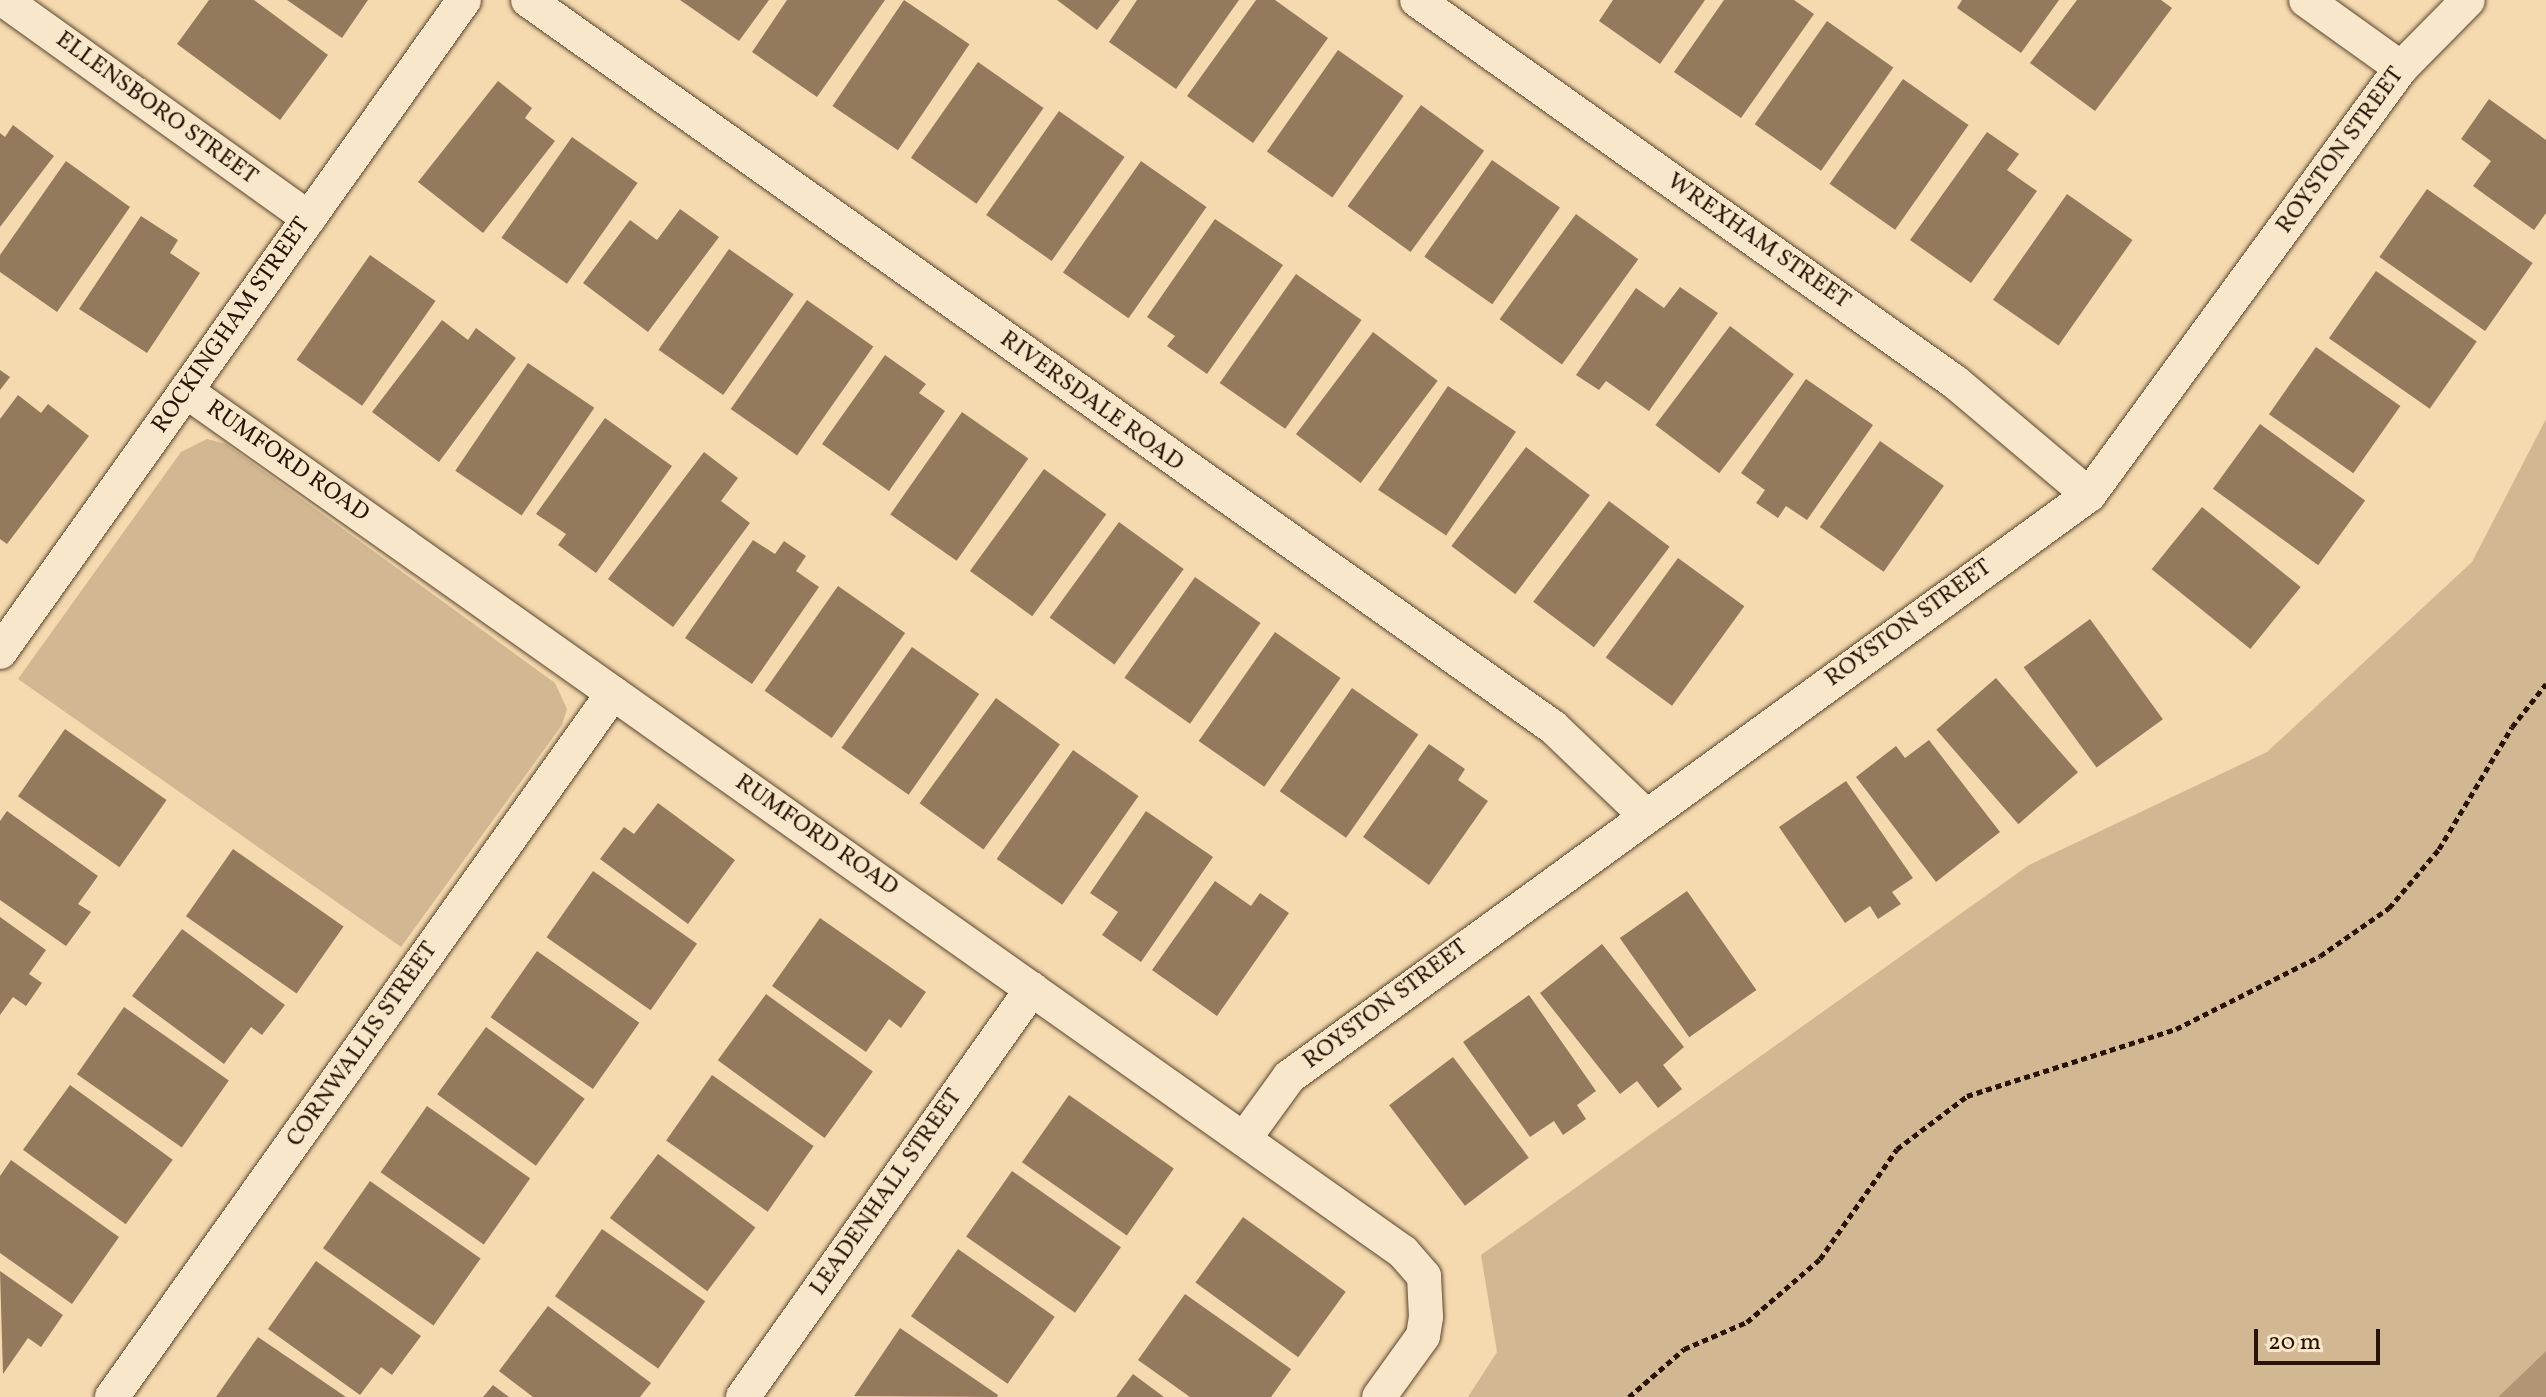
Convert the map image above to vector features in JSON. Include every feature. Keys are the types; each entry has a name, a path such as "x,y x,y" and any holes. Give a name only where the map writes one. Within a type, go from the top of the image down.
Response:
{"street":[{"name":"ELLENSBORO STREET","path":"4,0 309,218"},
{"name":"ROCKINGHAM STREET","path":"3,643 464,0"},
{"name":"RIVERSDALE ROAD","path":"528,0 1553,727 1644,814"},
{"name":"WREXHAM STREET","path":"1417,0 1955,382 2089,495"},
{"path":"2306,0 2401,68"},
{"name":"ROYSTON STREET","path":"1244,1139 1289,1077 1644,814 2089,495 2401,68 2468,0"},
{"name":"RUMFORD ROAD","path":"186,391 1403,1252 1424,1276 1423,1336 1379,1397"},
{"name":"CORNWALLIS STREET","path":"112,1397 613,693"},
{"name":"LEADENHALL STREET","path":"743,1397 1032,989"}],"path":[{"path":"1629,1397 1684,1349 1747,1322 1820,1259 1897,1149 1967,1096 2176,1029 2320,956 2389,908 2439,849 2512,727 2546,684"}],"shaded area":[{"path":"2546,419 2546,1351 2498,1397 1468,1397 1497,1352 1481,1255 2029,865 2267,752 2472,562"},
{"path":"207,439 226,444 555,683 567,709 562,725 401,947 18,679 181,452"},
{"path":"2546,1351 2546,1397 2498,1397"}],"building":[{"path":"209,0 254,0 328,55 280,120 177,44"},
{"path":"287,0 368,0 342,38"},
{"path":"680,0 769,0 739,41"},
{"path":"787,0 885,0 817,97 752,52"},
{"path":"904,0 969,44 898,150 832,106"},
{"path":"1057,0 1120,0 1097,30"},
{"path":"1137,0 1239,0 1176,89 1109,42"},
{"path":"1256,0 1275,0 1328,38 1253,143 1187,96"},
{"path":"1613,0 1705,0 1660,64 1599,21"},
{"path":"1724,0 1794,0 1814,14 1741,118 1674,72"},
{"path":"1962,0 2059,0 2021,53 1957,8"},
{"path":"2077,0 2161,0 2172,8 2095,111 2030,63"},
{"path":"1827,21 1893,67 1821,171 1755,124"},
{"path":"1338,50 1404,96 1332,197 1267,152"},
{"path":"978,62 1044,108 976,204 911,158"},
{"path":"1903,79 1969,125 1895,230 1830,184"},
{"path":"498,81 532,108 525,118 555,141 483,233 418,182"},
{"path":"2489,99 2546,140 2546,213 2534,230 2473,186 2491,161 2461,139"},
{"path":"1421,105 1484,151 1411,252 1348,206"},
{"path":"1059,111 1125,157 1052,261 986,215"},
{"path":"13,125 54,156 0,227 0,133 5,137"},
{"path":"1987,132 2019,154 2007,170 2037,191 1971,283 1910,240"},
{"path":"572,137 638,183 567,284 501,238"},
{"path":"1492,160 1560,208 1492,304 1424,257"},
{"path":"66,161 130,207 57,312 0,272 0,255"},
{"path":"1141,161 1207,207 1129,318 1063,272"},
{"path":"2427,189 2533,263 2485,331 2379,257"},
{"path":"2067,194 2133,240 2059,346 1993,300"},
{"path":"680,209 719,237 648,332 583,283 630,220 657,240"},
{"path":"1576,214 1638,259 1562,364 1500,319"},
{"path":"141,216 178,240 170,253 200,273 147,353 79,309"},
{"path":"1215,219 1283,265 1207,374 1167,346 1175,336 1147,317"},
{"path":"729,249 794,294 723,395 658,350"},
{"path":"370,255 436,301 362,406 297,360"},
{"path":"2376,271 2477,342 2430,409 2329,338"},
{"path":"1296,274 1362,320 1285,429 1220,383"},
{"path":"1680,287 1718,313 1649,411 1606,381 1599,390 1576,375 1636,288 1664,308"},
{"path":"807,300 873,346 797,455 731,409"},
{"path":"442,320 468,340 476,328 516,358 439,462 372,412"},
{"path":"1730,326 1794,374 1719,473 1655,425"},
{"path":"1373,332 1438,381 1361,483 1296,434"},
{"path":"2316,347 2400,406 2353,473 2269,414"},
{"path":"885,355 926,384 919,393 945,411 889,491 822,444"},
{"path":"528,363 594,408 522,516 455,471"},
{"path":"0,370 10,377 0,390"},
{"path":"1806,379 1873,425 1807,520 1786,506 1778,518 1756,503 1765,490 1741,473"},
{"path":"1448,386 1516,432 1446,535 1378,490"},
{"path":"18,395 41,413 48,404 89,436 7,544 0,539 0,419"},
{"path":"962,412 1028,458 957,561 890,514"},
{"path":"605,418 672,466 596,573 558,545 566,534 536,514"},
{"path":"2260,424 2365,500 2318,565 2213,489"},
{"path":"1880,441 1944,486 1884,572 1820,527"},
{"path":"1526,447 1590,495 1515,594 1451,546"},
{"path":"704,452 738,478 721,501 750,523 673,627 608,579"},
{"path":"1044,469 1106,514 1032,616 970,571"},
{"path":"1609,501 1670,547 1594,647 1533,602"},
{"path":"2202,507 2301,587 2250,649 2152,569"},
{"path":"1119,522 1184,569 1114,664 1050,617"},
{"path":"753,540 775,554 784,541 806,556 796,571 819,587 752,684 685,638"},
{"path":"1678,558 1744,606 1672,706 1606,658"},
{"path":"1195,577 1261,623 1190,724 1124,678"},
{"path":"838,586 905,633 832,738 765,691"},
{"path":"2090,619 2163,719 2097,768 2024,667"},
{"path":"1275,632 1341,678 1264,787 1199,741"},
{"path":"912,647 979,694 909,795 841,748"},
{"path":"1996,678 2078,772 2018,824 1936,730"},
{"path":"1352,688 1418,734 1346,838 1280,791"},
{"path":"996,698 1060,744 984,850 920,803"},
{"path":"65,729 167,800 120,867 18,796"},
{"path":"1929,740 2000,832 1936,882 1856,777 1896,746 1905,758"},
{"path":"1429,744 1465,769 1458,780 1488,801 1429,885 1363,837"},
{"path":"1073,750 1139,796 1062,905 997,859"},
{"path":"1846,781 1913,878 1892,892 1901,904 1878,919 1870,906 1845,923 1779,827"},
{"path":"658,803 735,860 688,924 600,859 624,827 634,834"},
{"path":"7,811 98,876 78,904 91,912 66,946 0,900 0,821"},
{"path":"1146,811 1213,857 1141,962 1102,935 1118,912 1090,893"},
{"path":"233,849 344,926 297,994 186,916"},
{"path":"593,871 697,944 651,1010 547,937"},
{"path":"1215,881 1251,906 1260,893 1289,913 1217,1016 1152,970"},
{"path":"1687,891 1756,990 1689,1037 1620,938"},
{"path":"0,917 46,950 29,974 42,983 26,1006 13,997 0,1015"},
{"path":"820,918 926,992 901,1028 889,1019 866,1052 772,986"},
{"path":"182,929 285,1005 262,1035 251,1027 224,1064 132,996"},
{"path":"1602,944 1684,1047 1663,1065 1682,1089 1658,1108 1637,1081 1620,1094 1540,993"},
{"path":"537,951 639,1023 593,1089 491,1017"},
{"path":"766,994 873,1072 825,1138 718,1060"},
{"path":"1529,995 1596,1091 1577,1105 1586,1119 1563,1135 1554,1121 1530,1137 1463,1042"},
{"path":"124,1007 229,1080 182,1148 77,1074"},
{"path":"486,1027 585,1099 536,1166 437,1094"},
{"path":"1453,1057 1529,1158 1465,1206 1389,1105"},
{"path":"712,1075 814,1146 768,1212 666,1141"},
{"path":"70,1085 173,1160 126,1224 23,1150"},
{"path":"1069,1095 1174,1168 1127,1236 1022,1162"},
{"path":"427,1106 530,1178 484,1245 381,1172"},
{"path":"658,1154 755,1227 707,1291 610,1218"},
{"path":"11,1160 119,1237 72,1304 0,1253 0,1176"},
{"path":"1012,1171 1121,1247 1075,1313 966,1237"},
{"path":"370,1181 481,1258 434,1326 323,1248"},
{"path":"1243,1217 1346,1292 1298,1357 1195,1283"},
{"path":"602,1229 705,1301 658,1368 555,1296"},
{"path":"958,1249 1055,1317 1008,1384 911,1316"},
{"path":"316,1261 421,1336 392,1375 381,1367 360,1395 268,1329"},
{"path":"0,1271 63,1315 41,1347 28,1338 3,1374"},
{"path":"1185,1294 1291,1369 1271,1397 1190,1397 1138,1360"},
{"path":"548,1306 651,1383 640,1397 533,1397 499,1371"},
{"path":"900,1328 998,1395 997,1397 854,1396"},
{"path":"258,1337 346,1397 216,1397"},
{"path":"1133,1374 1164,1397 1116,1397"},
{"path":"493,1385 509,1397 483,1397"}]}
